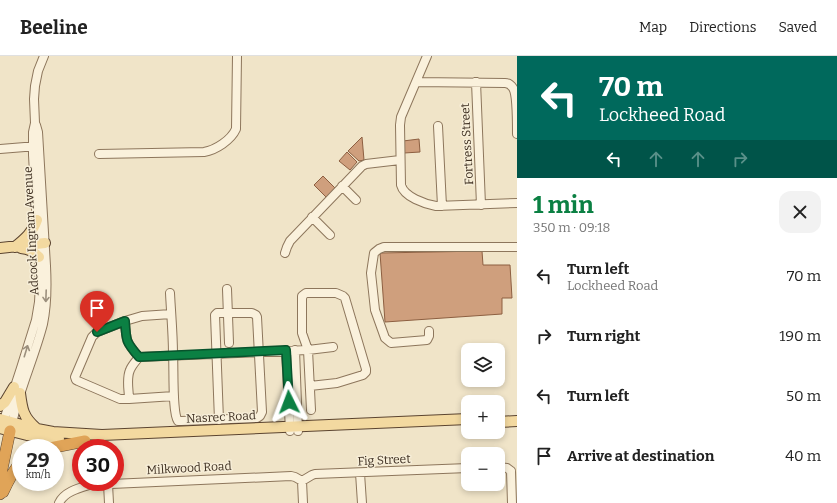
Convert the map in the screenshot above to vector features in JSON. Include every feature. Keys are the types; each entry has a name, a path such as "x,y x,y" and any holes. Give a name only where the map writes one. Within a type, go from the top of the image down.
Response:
{"highway":[{"path":"0,494 4,424"},
{"path":"0,500 12,473"}],"main road":[{"path":"15,247 31,232 37,220"},
{"path":"0,248 41,244"},
{"path":"15,247 30,250 39,257"},
{"path":"0,406 17,390 24,415 36,429"},
{"path":"505,418 517,417"},
{"name":"Nasrec Road","path":"120,439 461,419"},
{"path":"505,422 517,421"},
{"name":"Nasrec Road","path":"4,424 54,432 111,435 461,423"},
{"name":"Nasrec Road","path":"4,424 34,436 72,440"}],"street":[{"name":"Adcock Ingram Avenue","path":"4,424 17,390 25,376 37,346 46,303 47,283 37,220 36,146 38,132 35,122 34,99 38,72 44,56"},
{"path":"99,154 204,152 216,148 231,137 236,129 237,56"},
{"path":"427,56 400,121 401,185 404,191 418,200 429,205 436,206 517,203"},
{"path":"416,82 476,82 509,84 513,87 515,94 517,134"},
{"name":"Fortress Street","path":"476,82 481,205"},
{"path":"438,126 442,206"},
{"name":"Adcock Ingram Avenue","path":"17,390 21,368 36,320 39,302 39,257 41,244 36,146"},
{"path":"0,149 36,146"},
{"path":"285,254 290,241 364,165 400,160"},
{"path":"342,186 356,200"},
{"path":"312,217 330,234"},
{"path":"429,331 427,340 391,343 386,338 376,310 371,273 374,253 384,247 517,247"},
{"path":"508,247 517,255"},
{"path":"227,289 230,343"},
{"path":"170,293 174,396 176,419 178,421 219,420 257,418 260,416 262,412 258,319 256,315 252,313 217,313 215,316 219,420"},
{"path":"310,386 337,383 363,375 366,372 345,298 336,293 306,293 302,295 301,298 302,332 308,350 311,410"},
{"path":"171,314 142,316 125,321 94,334 75,377 78,382 120,399 174,396"},
{"path":"125,321 126,341 139,357"},
{"path":"130,399 128,381 129,372 139,357 308,350 333,347"},
{"path":"291,350 294,429"},
{"name":"Fig Street","path":"302,481 315,474 461,468"},
{"path":"512,503 514,469"},
{"path":"360,473 362,503"},
{"name":"Milkwood Road","path":"124,483 291,476 302,481"},
{"path":"302,481 303,503"},
{"name":"Milkwood Road","path":"59,503 61,499 74,491"},
{"path":"108,491 109,503"}],"building":[{"path":"362,137 364,160 359,161 348,151"},
{"path":"419,139 420,152 404,153 403,141"},
{"path":"347,152 357,162 350,170 339,161"},
{"path":"323,176 335,188 326,197 314,185"},
{"path":"482,251 483,265 510,265 512,298 502,298 502,314 385,322 380,253"}],"route":[{"path":"97,332 125,321 126,341 139,357 286,350 289,402"}]}
